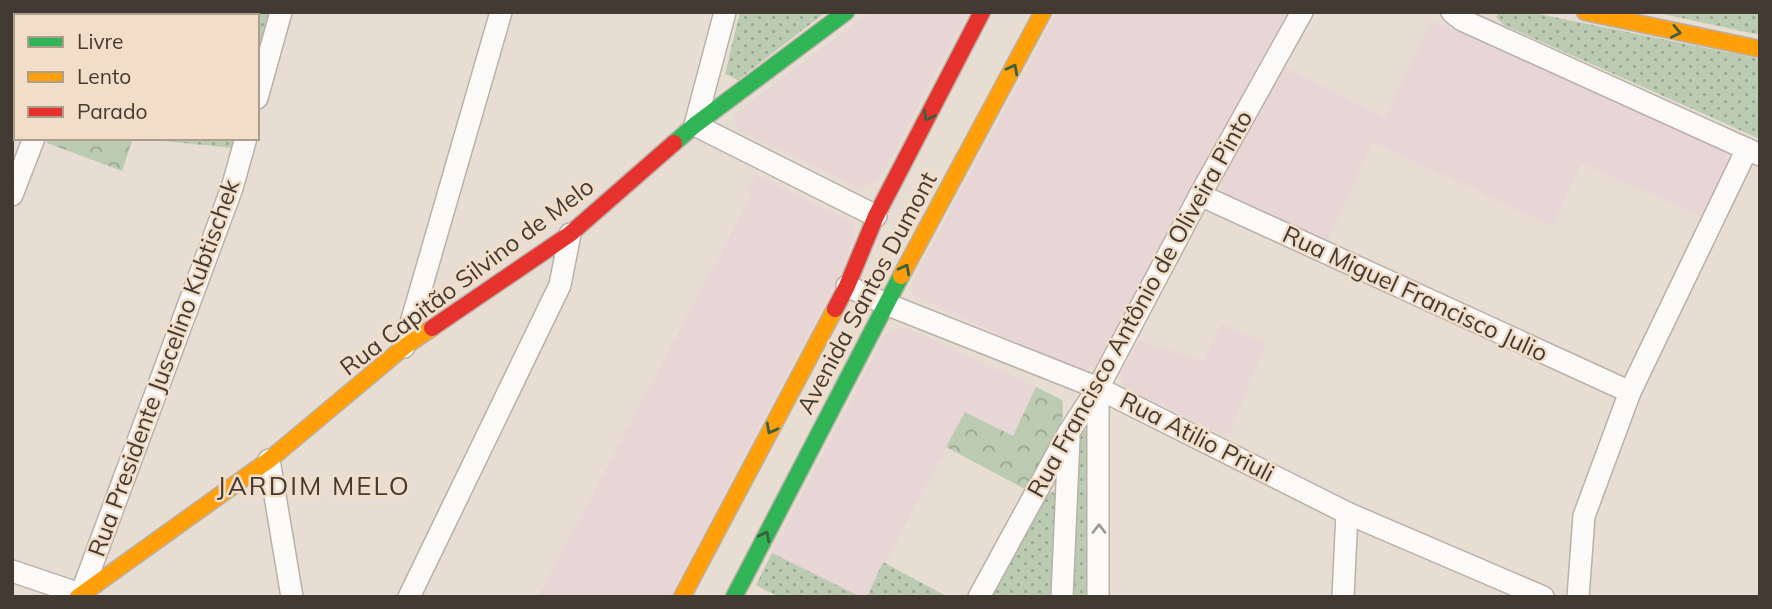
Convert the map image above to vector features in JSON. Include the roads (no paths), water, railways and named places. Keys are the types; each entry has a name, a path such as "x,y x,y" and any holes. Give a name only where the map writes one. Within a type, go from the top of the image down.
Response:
{"street":[{"path":"259,91 281,12"},
{"path":"404,347 501,12"},
{"path":"725,12 695,125 876,216"},
{"name":"Rua Capitão Silvino de Melo","path":"79,596 269,460 404,347 570,234 695,125 846,12"},
{"name":"Avenida Santos Dumont","path":"682,597 847,286 876,216 982,12"},
{"name":"Avenida Santos Dumont","path":"734,597 886,304 1043,12"},
{"name":"Rua Francisco Antônio de Oliveira Pinto","path":"979,597 1069,432 1098,388 1200,195 1302,12"},
{"path":"1452,12 1462,20 1754,152 1630,392 1584,516 1578,597"},
{"path":"1586,12 1760,49"},
{"path":"12,195 33,140"},
{"name":"Rua Presidente Juscelino Kubtischek","path":"79,596 232,188 245,140"},
{"name":"Rua Miguel Francisco Julio","path":"1200,195 1630,392"},
{"path":"409,597 560,285 570,234"},
{"name":"Rua Atilio Priuli","path":"847,286 1098,388 1348,513 1543,597"},
{"path":"1098,388 1098,597"},
{"path":"1062,597 1069,432"},
{"path":"269,460 292,597"},
{"path":"1343,597 1348,513"},
{"path":"12,570 79,596"}],"district":[{"name":"JARDIM MELO","path":"314,486"}]}
